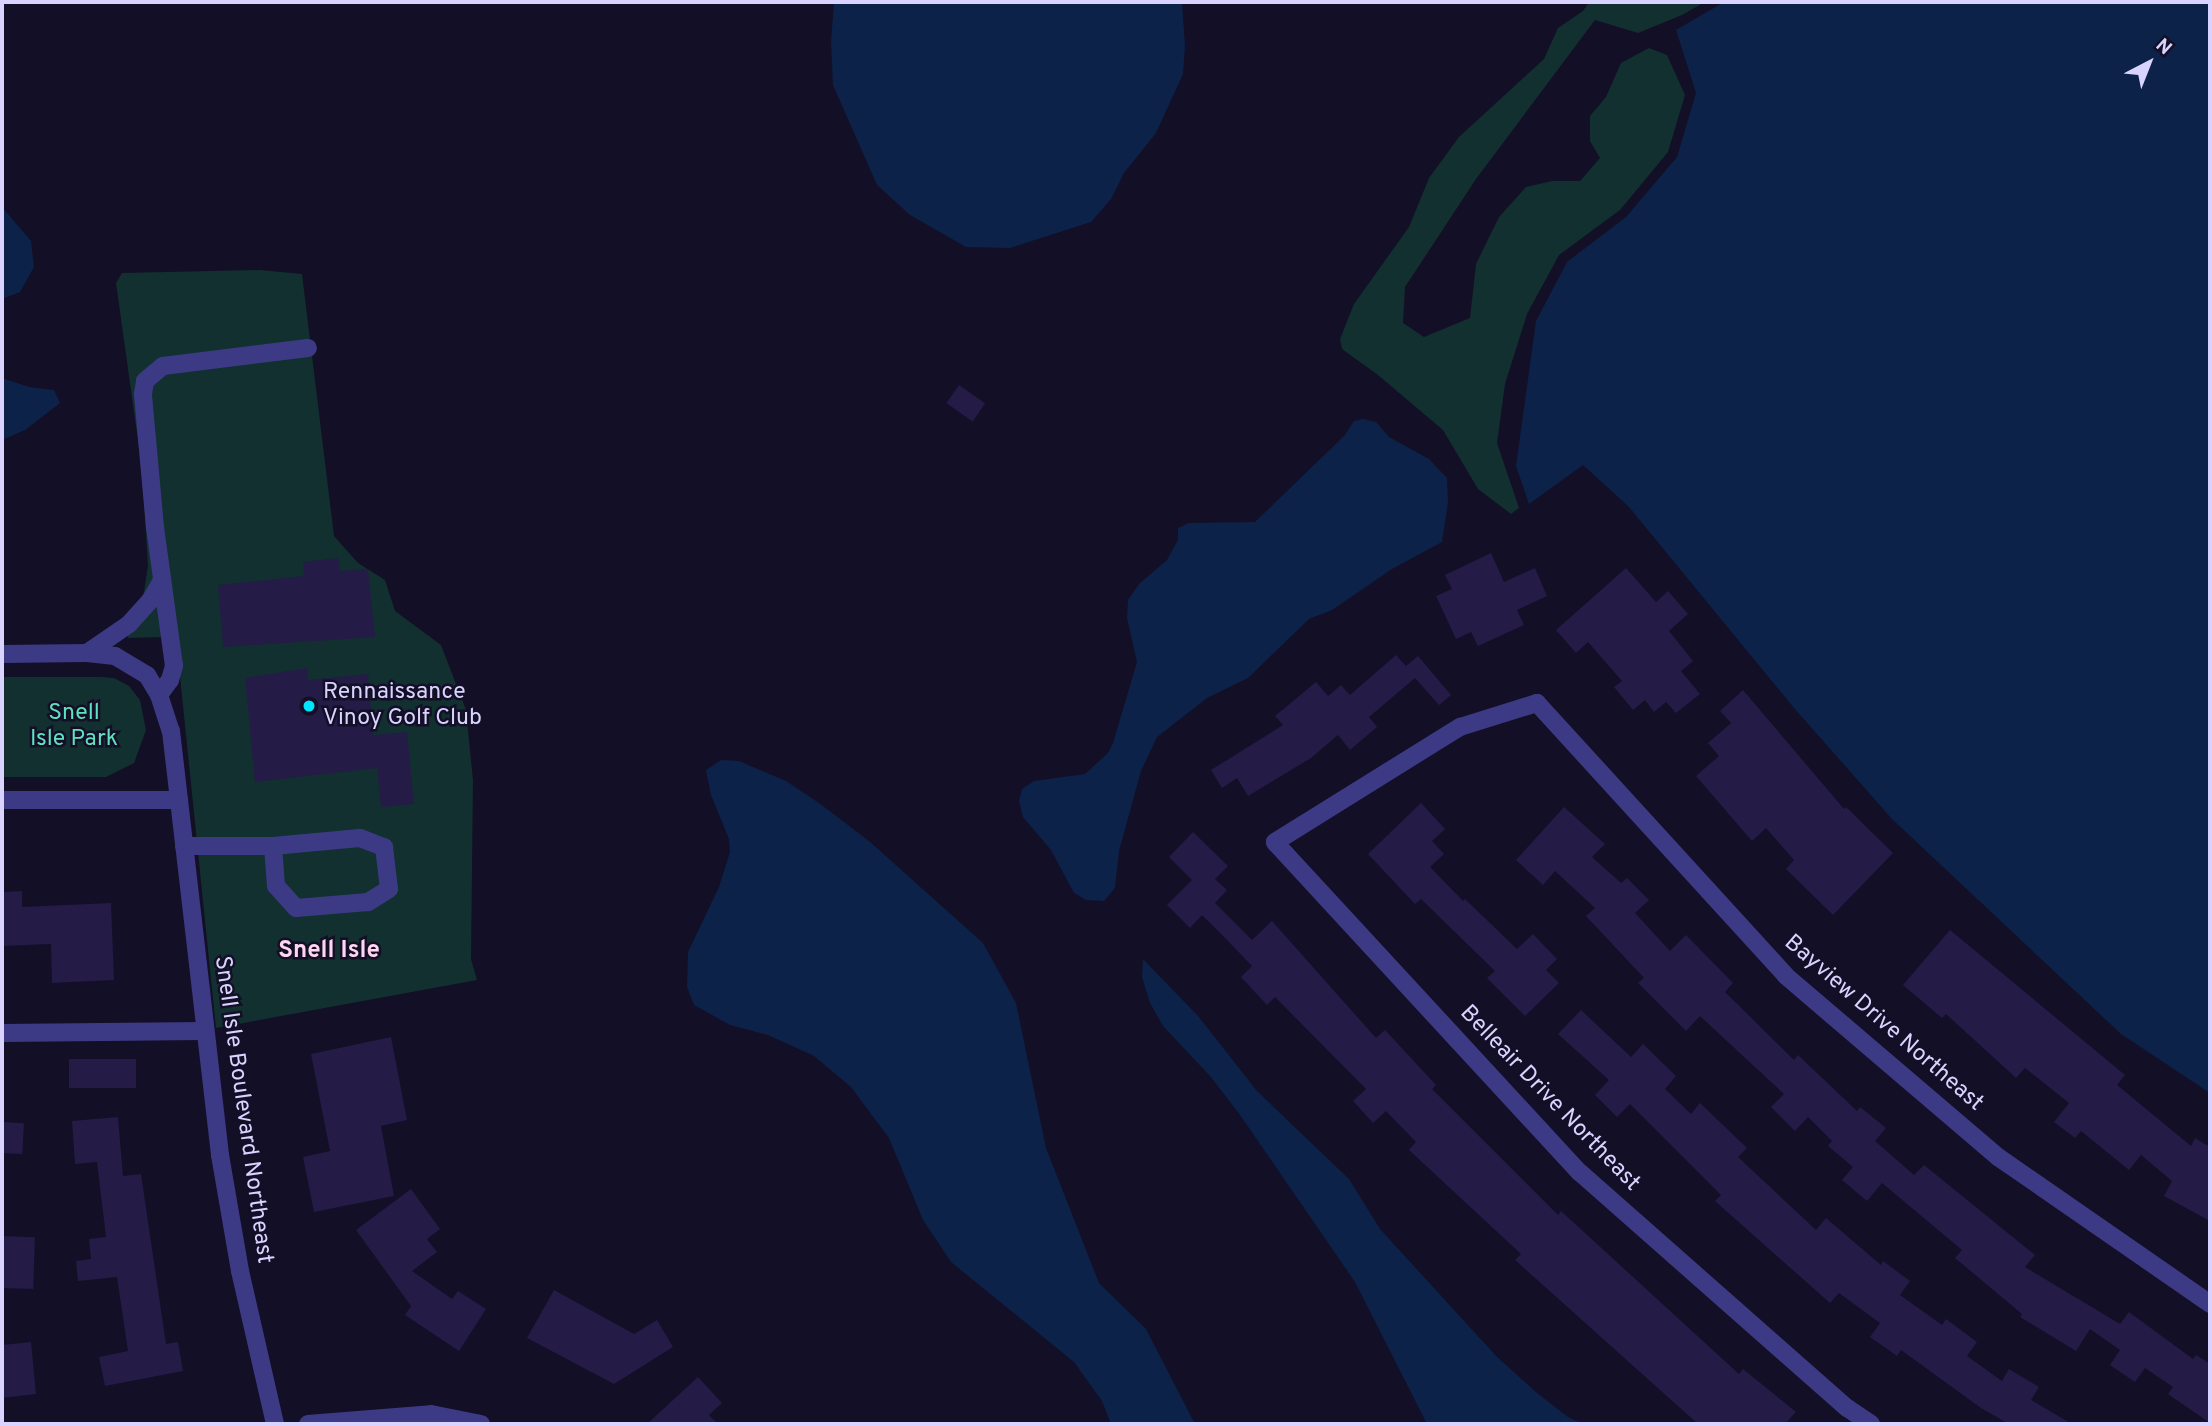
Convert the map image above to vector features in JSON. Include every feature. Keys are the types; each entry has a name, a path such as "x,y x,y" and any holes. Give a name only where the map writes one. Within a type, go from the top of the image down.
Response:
{"street":[{"path":"159,695 170,680 174,666 162,580 143,394 145,381 163,366 309,348"},
{"path":"87,653 129,624 150,601 162,580"},
{"name":"Snell Isle Boulevard Northeast","path":"2,654 87,653 115,656 146,675 159,695 171,731 220,1155 240,1271 275,1424"},
{"name":"Belleair Drive Northeast","path":"1537,703 1460,727 1275,842 1580,1173 1847,1408 1871,1424"},
{"name":"Bayview Drive Northeast","path":"1537,703 1786,976 1998,1157 2210,1304"},
{"path":"2,800 179,800"},
{"path":"184,846 273,846 360,838 384,847 389,889 368,902 296,908 276,886 273,846"},
{"path":"2,1033 204,1031"},
{"path":"308,1424 431,1414 481,1424"}],"green space":[{"path":"1589,2 1705,2 1682,15 1638,33 1595,20 1476,179 1405,287 1403,323 1424,337 1470,318 1476,264 1499,217 1526,187 1552,181 1580,181 1600,158 1590,141 1590,116 1606,97 1621,63 1649,48 1667,55 1685,95 1668,152 1620,210 1559,255 1527,314 1505,384 1497,443 1519,508 1511,514 1478,489 1443,430 1378,375 1342,349 1340,339 1354,304 1409,227 1429,178 1459,137 1544,59 1558,28 1583,11"},
{"path":"260,270 302,274 334,536 358,563 385,580 395,611 441,645 466,710 473,780 471,959 477,980 216,1028 177,647 165,637 128,638 126,619 143,598 148,566 142,469 116,283 122,273"},
{"name":"Snell Isle Park","path":"2,677 101,677 114,678 129,686 140,700 146,730 134,763 106,777 2,777"}],"water":[{"path":"834,2 1182,2 1185,46 1183,74 1156,133 1124,173 1111,199 1091,222 1010,248 966,247 910,215 877,185 833,85 831,42"},
{"path":"1724,2 2210,2 2210,1093 2121,1034 1892,819 1794,708 1629,507 1583,465 1529,504 1516,466 1536,321 1567,262 1626,217 1677,157 1696,93 1676,30"},
{"path":"2,207 31,241 34,267 20,292 2,299"},
{"path":"2,378 29,387 54,390 60,403 25,430 2,440"},
{"path":"1363,419 1376,422 1389,437 1429,459 1447,478 1448,502 1442,542 1392,569 1332,610 1309,619 1248,678 1207,698 1157,737 1141,771 1119,851 1115,888 1104,901 1086,900 1074,893 1051,850 1023,817 1019,801 1022,789 1034,781 1085,774 1108,753 1137,662 1127,618 1128,600 1139,584 1167,560 1178,540 1178,528 1189,523 1255,522 1344,436 1354,421"},
{"path":"721,760 739,761 786,781 819,803 869,841 983,943 1016,1003 1046,1148 1099,1283 1146,1329 1195,1424 1111,1424 1102,1401 1074,1362 951,1262 923,1220 889,1138 851,1087 814,1056 768,1035 730,1025 694,1005 687,987 688,952 719,887 730,852 729,839 711,795 706,770"},
{"path":"1143,959 1198,1016 1257,1091 1349,1179 1380,1229 1497,1357 1537,1393 1568,1417 1583,1424 1427,1424 1355,1282 1238,1112 1210,1076 1163,1026 1150,1003 1142,977"}],"building":[{"path":"959,385 985,403 973,421 946,403"},
{"path":"1491,553 1504,582 1535,568 1547,596 1517,610 1524,625 1478,646 1471,632 1456,639 1436,596 1452,589 1445,575"},
{"path":"338,558 340,571 368,569 375,637 223,647 218,585 304,576 303,562"},
{"path":"1626,568 1656,602 1668,591 1688,614 1669,631 1693,661 1681,671 1700,694 1676,713 1666,702 1654,712 1645,700 1633,710 1614,687 1622,681 1588,642 1576,653 1556,630"},
{"path":"1396,655 1406,666 1418,656 1451,695 1439,705 1415,678 1369,717 1377,727 1350,750 1338,735 1311,758 1248,796 1237,778 1222,788 1211,770 1283,725 1275,716 1316,682 1328,696 1341,685 1350,695"},
{"path":"307,668 308,680 368,674 373,735 407,732 414,804 381,807 377,768 255,782 245,678"},
{"path":"1743,690 1844,809 1846,807 1893,853 1833,915 1786,869 1794,860 1766,828 1752,841 1696,776 1719,756 1708,743 1731,723 1720,711"},
{"path":"1421,803 1445,829 1432,841 1444,854 1430,867 1463,901 1465,899 1517,949 1533,934 1557,959 1546,970 1559,983 1525,1016 1487,978 1495,971 1421,899 1415,904 1368,854"},
{"path":"1564,807 1605,844 1592,857 1621,883 1627,878 1649,900 1635,913 1670,951 1686,935 1733,983 1725,992 1794,1060 1798,1055 1857,1111 1860,1107 1886,1128 1875,1141 1914,1175 1924,1165 2035,1255 2025,1267 2120,1324 2129,1312 2193,1359 2196,1355 2210,1364 2210,1423 2168,1394 2173,1387 2145,1368 2135,1382 2110,1365 2120,1350 2090,1329 2076,1351 2020,1317 2022,1314 1955,1258 1962,1250 1882,1183 1867,1201 1842,1180 1853,1167 1828,1146 1832,1141 1808,1117 1795,1131 1771,1107 1784,1094 1700,1016 1686,1031 1638,983 1644,978 1586,916 1595,908 1555,871 1543,885 1516,860"},
{"path":"1193,832 1228,866 1215,879 1227,890 1215,903 1252,940 1272,921 1376,1038 1385,1030 1436,1085 1432,1089 1558,1215 1561,1211 1739,1374 1743,1369 1796,1412 1785,1424 1698,1424 1515,1260 1521,1254 1409,1150 1416,1142 1386,1111 1373,1123 1353,1101 1366,1089 1275,997 1267,1005 1241,977 1252,966 1202,915 1190,928 1167,905 1192,880 1169,857"},
{"path":"22,891 22,907 111,903 114,980 52,983 51,944 2,946 2,892"},
{"path":"1950,930 2125,1075 2117,1085 2191,1146 2195,1138 2210,1147 2210,1221 2164,1196 2172,1181 2141,1155 2129,1170 2081,1131 2075,1138 2054,1122 2069,1103 2025,1068 2016,1078 1946,1014 1942,1018 1903,985"},
{"path":"1581,1010 1631,1057 1643,1044 1676,1076 1665,1089 1691,1114 1700,1103 1747,1148 1738,1157 1816,1230 1826,1218 1881,1265 1883,1261 1910,1281 1900,1295 1942,1325 1946,1319 1977,1342 1967,1356 2002,1381 2009,1369 2039,1387 2031,1400 2072,1424 2009,1424 1981,1408 1901,1350 1897,1356 1870,1337 1880,1323 1839,1293 1830,1303 1715,1201 1721,1195 1630,1104 1617,1117 1595,1095 1609,1080 1558,1034"},
{"path":"391,1037 407,1120 381,1126 394,1196 314,1212 303,1157 330,1151 311,1054"},
{"path":"69,1059 136,1059 136,1088 69,1088"},
{"path":"118,1117 123,1176 141,1174 166,1344 178,1342 183,1371 105,1386 99,1357 128,1351 117,1277 78,1281 76,1261 91,1259 89,1239 106,1237 97,1162 75,1164 72,1121"},
{"path":"2,1122 24,1123 22,1154 2,1153"},
{"path":"411,1189 440,1229 427,1239 437,1252 412,1271 452,1299 458,1291 486,1309 459,1351 405,1315 411,1306 356,1230"},
{"path":"2,1236 35,1237 33,1289 2,1288"},
{"path":"554,1290 634,1334 657,1320 673,1347 614,1384 527,1338"},
{"path":"31,1342 36,1394 2,1398 2,1345"},
{"path":"698,1377 722,1403 709,1415 718,1424 647,1424"}],"place":[{"name":"Rennaissance Vinoy Golf Club","path":"309,706"}],"district":[{"name":"Snell Isle","path":"329,952"}]}
